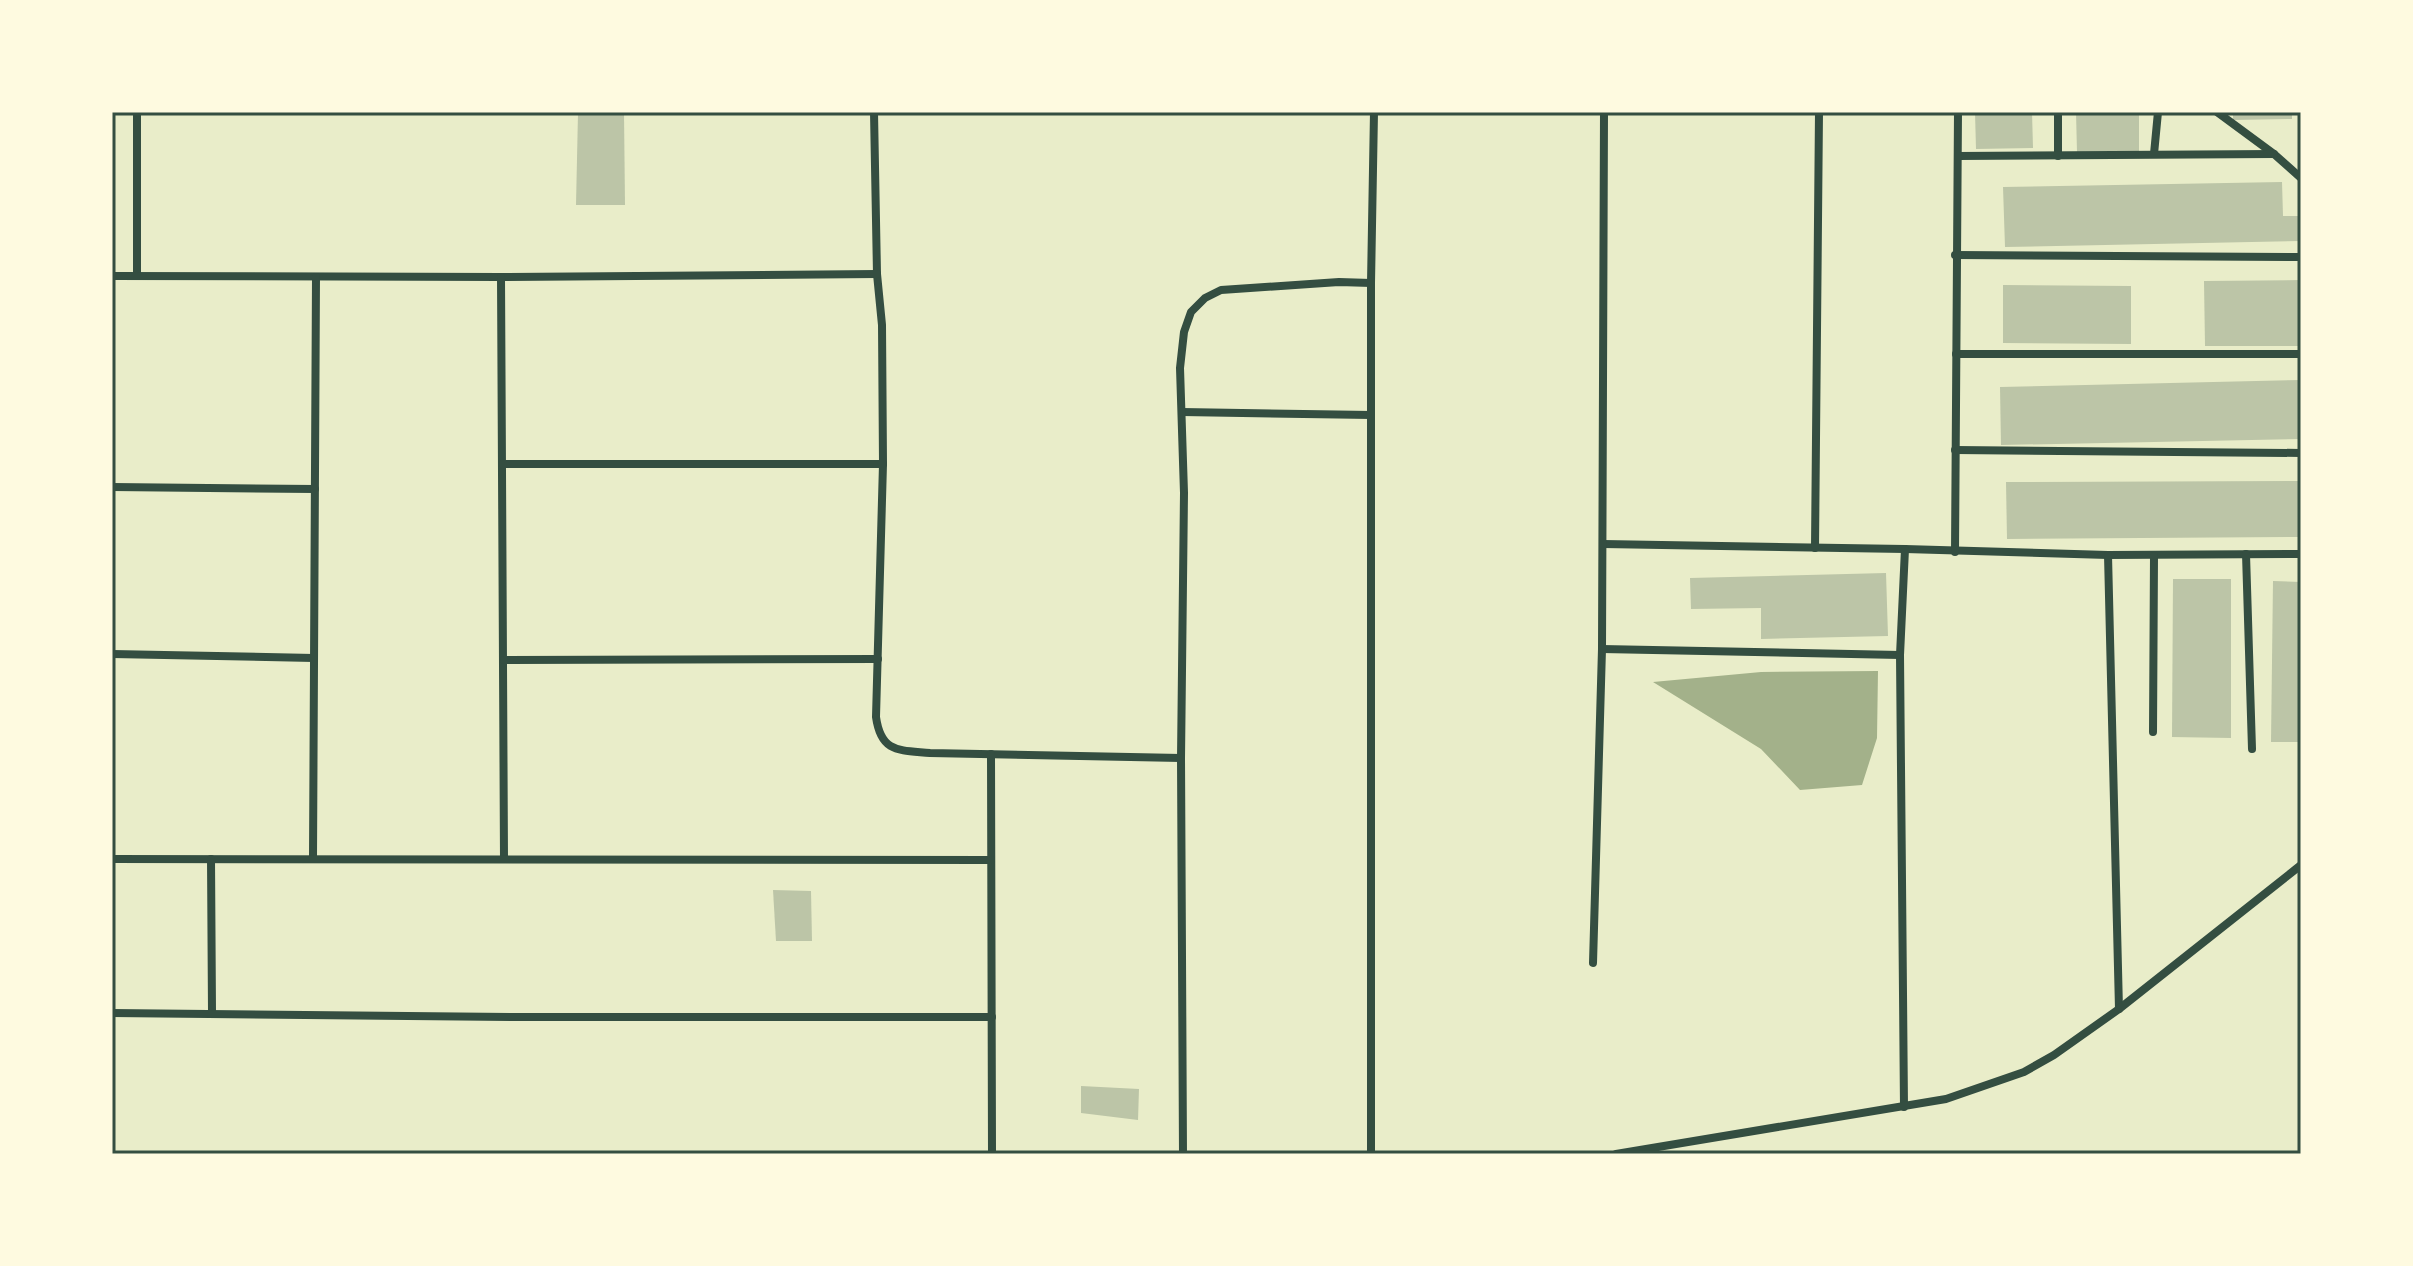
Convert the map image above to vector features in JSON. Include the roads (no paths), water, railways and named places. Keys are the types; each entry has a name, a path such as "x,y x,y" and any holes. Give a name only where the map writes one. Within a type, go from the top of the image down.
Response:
{"street":[{"path":"137,112 137,276"},
{"path":"874,112 877,274 882,325 883,464 876,717 879,735 885,744 901,750 1181,758"},
{"path":"1371,1154 1371,283 1374,112"},
{"path":"1593,963 1602,649 1604,112"},
{"path":"1815,548 1819,112"},
{"path":"1955,552 1958,112"},
{"path":"2058,112 2058,156"},
{"path":"2154,154 2158,112"},
{"path":"2217,112 2301,178"},
{"path":"1958,156 2274,154"},
{"path":"1955,255 2301,257"},
{"path":"112,276 877,274"},
{"path":"313,858 316,277"},
{"path":"501,277 504,858"},
{"path":"1183,1154 1180,368 1184,332 1191,312 1205,298 1221,290 1339,282 1371,283"},
{"path":"1956,354 2301,354"},
{"path":"1182,412 1371,415"},
{"path":"1955,450 2301,453"},
{"path":"503,464 883,464"},
{"path":"112,487 315,489"},
{"path":"1603,544 2154,556 2301,554"},
{"path":"1904,1107 1900,655 1905,549"},
{"path":"2246,554 2252,749"},
{"path":"2108,555 2119,1009"},
{"path":"2153,732 2154,556"},
{"path":"1602,649 1900,655"},
{"path":"112,654 314,658"},
{"path":"504,660 878,659"},
{"path":"991,754 992,1154"},
{"path":"112,859 991,860"},
{"path":"211,859 212,1012"},
{"path":"1616,1154 1946,1099 2024,1072 2054,1055 2119,1009 2301,865"},
{"path":"112,1013 992,1017"}]}
